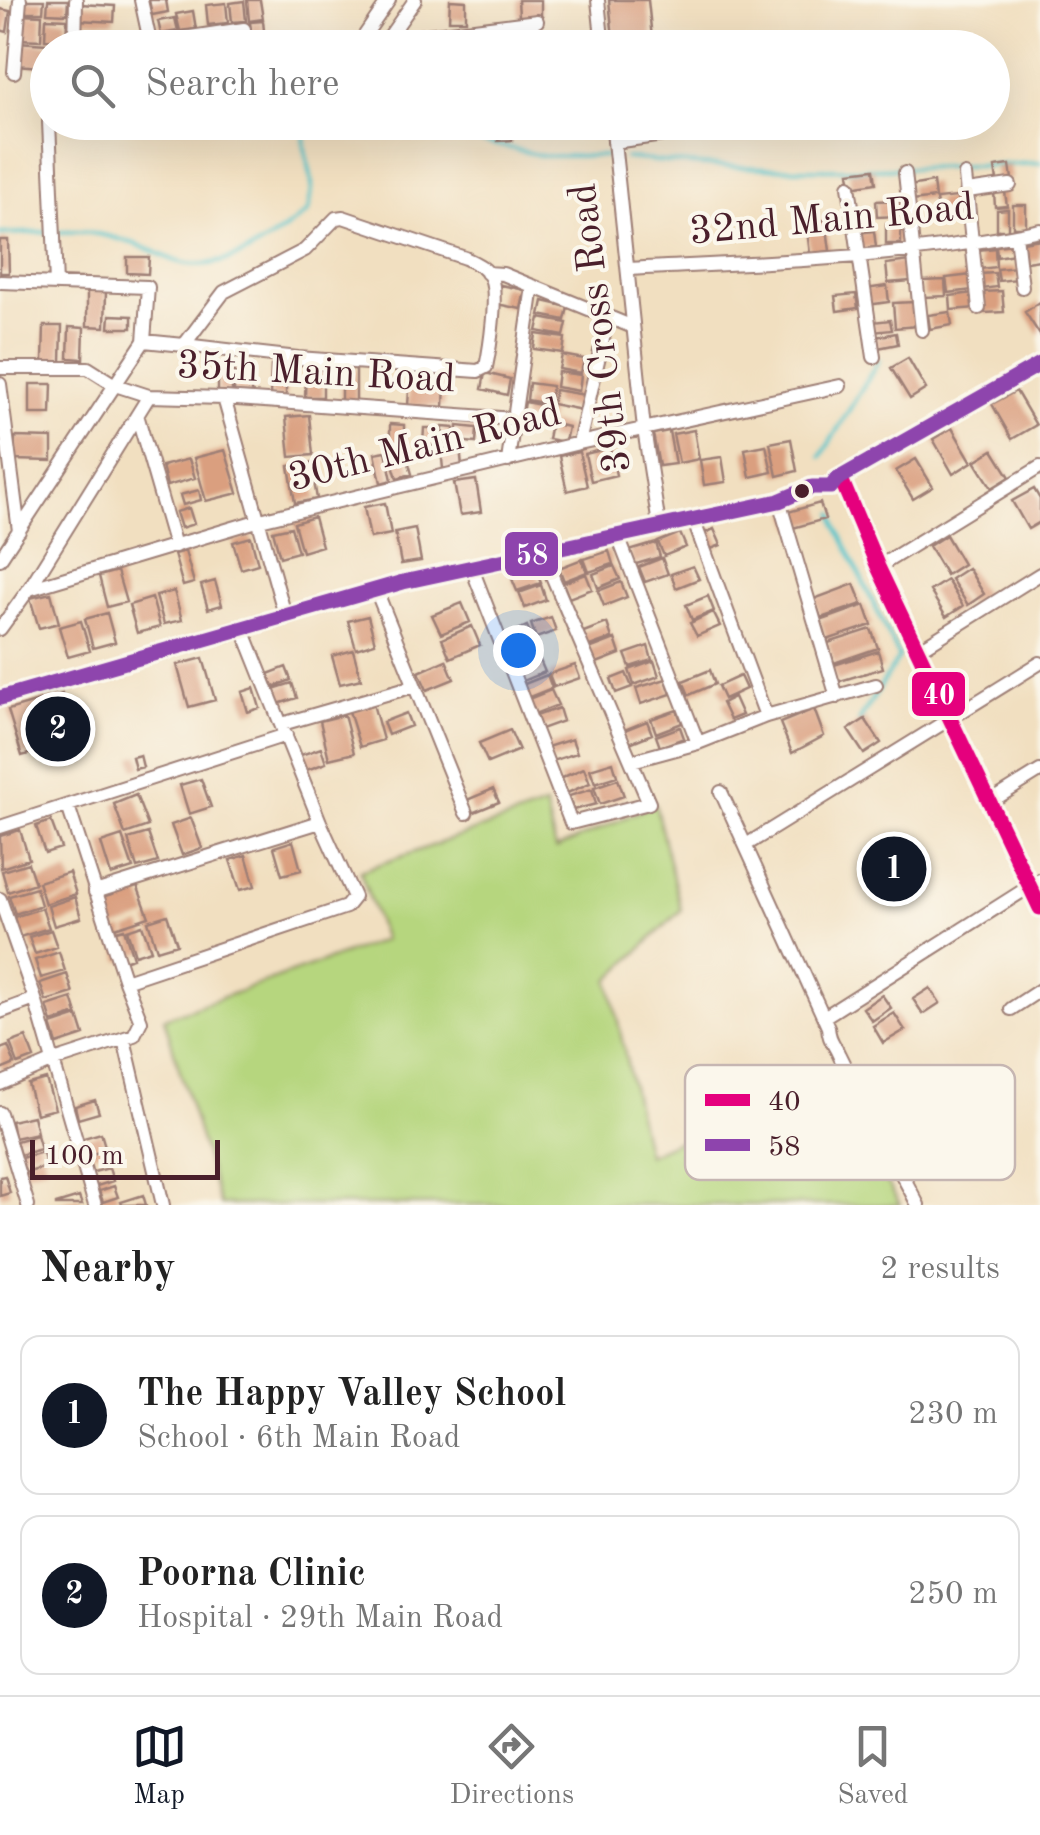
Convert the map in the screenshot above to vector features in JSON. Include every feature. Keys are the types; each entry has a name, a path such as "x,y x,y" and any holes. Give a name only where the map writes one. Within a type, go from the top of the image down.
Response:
{"street":[{"path":"14,72 20,0"},
{"path":"75,30 76,0"},
{"path":"140,0 147,30"},
{"path":"368,30 389,0"},
{"path":"394,30 415,0"},
{"path":"598,0 601,30"},
{"path":"477,30 536,21"},
{"path":"239,30 244,29"},
{"path":"49,140 56,284"},
{"path":"614,142 628,140"},
{"name":"39th Cross Road","path":"614,142 644,428 659,526"},
{"path":"906,173 922,330"},
{"path":"965,175 980,308"},
{"path":"967,191 1010,184"},
{"path":"849,186 874,357"},
{"path":"184,345 224,292 306,250 336,218 343,217 465,258 487,272 503,274 608,317 632,317"},
{"name":"32nd Main Road","path":"628,269 857,257 974,243 1040,230"},
{"path":"1016,236 1022,287"},
{"path":"144,341 298,358 478,371 486,367 490,351 493,289 487,272"},
{"path":"0,282 148,287 144,341 0,559"},
{"path":"508,461 533,286"},
{"path":"579,443 608,317"},
{"path":"838,480 1040,364"},
{"name":"35th Main Road","path":"0,368 88,368 115,385 149,396 514,419"},
{"path":"0,384 19,531"},
{"name":"30th Main Road","path":"30,589 260,520 579,443 840,386"},
{"path":"0,629 30,589 149,396"},
{"path":"224,398 285,615"},
{"path":"138,418 174,546"},
{"path":"878,567 1040,467"},
{"path":"0,698 376,590 541,550 779,501 829,476 838,480 990,802 1035,883 1040,908"},
{"path":"779,501 837,697"},
{"path":"693,519 766,716"},
{"path":"617,534 698,744"},
{"path":"471,566 571,823 650,803 541,550"},
{"path":"917,651 1040,574"},
{"path":"376,590 466,813"},
{"path":"125,981 346,907 354,898 242,627"},
{"path":"746,845 1040,663"},
{"path":"632,760 698,744 766,716 876,685"},
{"path":"0,828 414,686"},
{"path":"990,802 1040,772"},
{"path":"721,792 826,1022 830,1042 844,1065"},
{"path":"0,1084 54,1061 124,1040 134,1035 141,1021 68,806"},
{"path":"95,892 320,822"},
{"path":"826,1022 1035,883"},
{"path":"0,899 35,999 94,1205"},
{"path":"1011,1009 1040,990"},
{"path":"0,1012 35,999"},
{"path":"124,1040 163,1205"},
{"path":"0,1112 28,1205"},
{"path":"904,1180 918,1205"}],"green space":[{"path":"655,804 681,910 609,980 647,1155 685,1138 685,1180 886,1180 900,1205 220,1205 164,1018 384,940 360,871 545,806 556,849"}],"building":[{"path":"21,0 44,0 43,12 21,12"},
{"path":"48,0 68,0 67,14 47,13"},
{"path":"149,0 166,0 168,12 152,15"},
{"path":"247,0 260,0 263,19 249,21"},
{"path":"450,0 466,1 466,20 449,20"},
{"path":"518,0 541,0 541,16 519,16"},
{"path":"609,0 648,0 651,30 612,30"},
{"path":"244,1 246,21 232,22 230,3"},
{"path":"226,3 228,23 208,25 206,5"},
{"path":"79,4 115,6 114,22 78,20"},
{"path":"0,9 10,11 7,32 0,30"},
{"path":"193,11 196,29 180,30 176,14"},
{"path":"19,14 42,15 41,30 30,30 30,40 18,39"},
{"path":"46,18 67,19 66,30 45,30"},
{"path":"175,18 178,30 160,30 158,21"},
{"path":"263,21 264,30 251,30 250,22"},
{"path":"17,42 30,43 30,66 16,65"},
{"path":"1010,165 1012,179 997,181 995,167"},
{"path":"874,169 876,183 851,187 849,172"},
{"path":"933,182 935,198 912,201 909,186"},
{"path":"994,192 1005,192 1007,206 995,207"},
{"path":"957,197 958,211 938,213 936,199"},
{"path":"898,200 899,216 877,217 876,201"},
{"path":"1013,205 1026,205 1026,227 1013,227"},
{"path":"1008,209 1008,230 997,230 997,210"},
{"path":"826,220 830,251 810,254 806,222"},
{"path":"886,224 901,224 901,244 886,244"},
{"path":"874,231 876,247 859,249 857,233"},
{"path":"1040,239 1040,260 1026,262 1023,242"},
{"path":"0,240 8,240 9,273 0,273"},
{"path":"1013,244 1014,254 997,257 996,246"},
{"path":"995,248 996,267 980,269 978,250"},
{"path":"127,257 149,257 148,274 127,273"},
{"path":"910,261 911,281 888,283 886,264"},
{"path":"1016,267 1018,279 999,281 997,269"},
{"path":"995,273 997,287 981,289 980,274"},
{"path":"972,275 973,290 948,293 946,278"},
{"path":"945,280 946,296 924,297 923,281"},
{"path":"501,285 525,290 521,309 497,304"},
{"path":"887,286 889,302 867,305 865,289"},
{"path":"87,291 106,291 105,327 87,326"},
{"path":"1002,291 1004,312 984,313 983,292"},
{"path":"974,293 976,308 951,310 950,296"},
{"path":"856,294 858,308 837,311 835,296"},
{"path":"543,301 568,307 565,320 540,315"},
{"path":"915,302 917,326 895,328 893,303"},
{"path":"1040,302 1040,335 1025,312"},
{"path":"950,312 952,325 930,329 928,315"},
{"path":"110,315 132,316 132,328 109,328"},
{"path":"540,318 567,323 564,336 537,331"},
{"path":"890,320 892,330 873,332 872,322"},
{"path":"44,326 62,326 61,362 43,361"},
{"path":"69,327 84,328 83,359 68,358"},
{"path":"896,333 898,344 878,348 876,337"},
{"path":"536,334 565,338 563,353 534,349"},
{"path":"562,355 584,359 581,373 559,369"},
{"path":"908,358 926,389 910,399 891,368"},
{"path":"218,365 232,365 232,392 218,392"},
{"path":"235,365 252,365 251,393 234,393"},
{"path":"271,366 286,366 286,397 270,397"},
{"path":"341,369 356,369 356,401 341,401"},
{"path":"306,370 323,370 323,397 305,397"},
{"path":"558,372 581,375 579,391 556,387"},
{"path":"485,373 510,379 507,395 482,389"},
{"path":"410,376 445,378 444,407 408,405"},
{"path":"529,383 552,386 549,404 527,400"},
{"path":"30,384 52,384 51,414 30,414"},
{"path":"555,390 585,395 582,410 552,404"},
{"path":"1016,391 1036,425 1012,439 992,404"},
{"path":"525,402 551,407 548,424 522,419"},
{"path":"309,415 313,455 290,457 286,417"},
{"path":"551,423 568,427 565,442 548,439"},
{"path":"390,424 404,425 404,448 390,448"},
{"path":"458,426 477,428 476,443 457,441"},
{"path":"443,427 454,428 454,443 442,443"},
{"path":"424,428 438,428 438,446 423,445"},
{"path":"952,428 972,462 953,474 933,439"},
{"path":"694,430 699,459 679,463 673,434"},
{"path":"669,431 675,464 659,466 653,434"},
{"path":"15,437 52,438 52,461 14,460"},
{"path":"791,439 797,471 777,476 770,443"},
{"path":"766,445 772,472 750,477 745,449"},
{"path":"460,447 462,467 443,469 441,449"},
{"path":"610,448 616,475 591,481 585,454"},
{"path":"405,449 412,474 397,478 390,454"},
{"path":"225,450 238,493 206,501 194,458"},
{"path":"993,450 1010,477 992,488 975,461"},
{"path":"386,451 392,480 381,483 375,453"},
{"path":"579,452 587,486 567,491 559,456"},
{"path":"722,457 726,482 704,485 700,460"},
{"path":"189,459 195,478 167,486 162,466"},
{"path":"916,459 933,487 913,499 896,471"},
{"path":"311,463 317,499 295,503 289,466"},
{"path":"476,480 481,512 460,515 454,483"},
{"path":"1034,489 1040,499 1040,522 1028,529 1012,501"},
{"path":"199,490 201,500 183,505 180,495"},
{"path":"385,503 391,534 370,538 364,507"},
{"path":"820,503 825,519 793,528 788,512"},
{"path":"189,508 194,524 181,528 176,512"},
{"path":"314,517 322,546 302,552 294,523"},
{"path":"291,527 298,552 280,557 273,531"},
{"path":"415,528 421,561 401,564 395,532"},
{"path":"714,529 721,545 711,549 705,533"},
{"path":"680,533 686,547 664,556 658,542"},
{"path":"946,535 963,564 946,575 929,546"},
{"path":"251,537 258,564 241,569 233,542"},
{"path":"656,543 660,557 633,565 629,551"},
{"path":"185,551 194,583 183,586 174,554"},
{"path":"609,551 613,564 589,572 584,559"},
{"path":"662,558 668,574 645,582 639,567"},
{"path":"582,559 587,572 564,581 559,568"},
{"path":"614,566 620,579 598,588 593,574"},
{"path":"693,566 699,579 676,588 671,574"},
{"path":"968,568 984,594 968,605 951,579"},
{"path":"117,571 126,602 107,607 99,576"},
{"path":"536,571 541,583 517,591 512,579"},
{"path":"586,574 592,589 569,598 563,583"},
{"path":"947,580 963,606 946,617 930,591"},
{"path":"215,581 222,605 208,609 201,585"},
{"path":"621,582 627,597 604,606 598,591"},
{"path":"854,584 862,604 821,618 814,599"},
{"path":"541,585 546,600 525,608 519,593"},
{"path":"174,591 182,620 164,624 156,596"},
{"path":"51,593 59,623 39,628 30,598"},
{"path":"708,596 714,611 692,620 686,605"},
{"path":"152,598 160,627 137,633 129,605"},
{"path":"462,603 470,622 441,634 432,615"},
{"path":"865,605 872,625 827,640 820,621"},
{"path":"713,612 720,626 697,636 690,623"},
{"path":"107,613 115,642 93,648 85,619"},
{"path":"368,616 375,643 356,649 348,621"},
{"path":"551,617 556,631 536,638 531,624"},
{"path":"81,621 90,651 68,657 59,627"},
{"path":"607,623 612,638 587,647 581,633"},
{"path":"472,626 480,645 450,658 442,639"},
{"path":"527,626 533,639 510,648 505,636"},
{"path":"871,629 878,648 834,663 828,643"},
{"path":"615,639 620,654 594,664 589,649"},
{"path":"648,646 652,660 630,667 625,654"},
{"path":"353,650 361,679 340,684 332,656"},
{"path":"878,651 883,668 837,682 831,666"},
{"path":"203,658 215,700 189,707 177,665"},
{"path":"539,658 545,672 520,682 515,668"},
{"path":"446,660 454,679 427,690 419,672"},
{"path":"654,661 659,676 634,685 629,670"},
{"path":"575,665 580,678 554,687 549,674"},
{"path":"286,667 291,680 273,687 268,674"},
{"path":"710,670 715,684 689,695 683,681"},
{"path":"626,673 632,687 616,693 611,679"},
{"path":"547,675 552,688 527,698 522,685"},
{"path":"740,676 746,689 724,699 718,686"},
{"path":"666,679 671,694 641,704 636,688"},
{"path":"292,683 297,698 278,704 273,689"},
{"path":"254,688 260,708 248,712 242,692"},
{"path":"551,690 558,705 532,715 526,700"},
{"path":"62,694 76,740 22,756 8,710"},
{"path":"734,697 742,715 730,720 722,703"},
{"path":"373,704 383,740 360,747 349,711"},
{"path":"559,708 563,721 541,729 536,716"},
{"path":"814,709 824,736 792,753 780,723"},
{"path":"677,710 682,723 656,733 651,719"},
{"path":"406,713 411,726 388,735 383,722"},
{"path":"344,715 354,753 329,759 320,721"},
{"path":"865,719 881,743 864,754 848,730"},
{"path":"647,721 652,734 627,744 622,731"},
{"path":"680,727 684,738 660,747 656,736"},
{"path":"510,730 519,750 488,763 479,743"},
{"path":"572,739 577,753 552,761 547,747"},
{"path":"321,748 326,763 304,771 298,756"},
{"path":"140,755 143,767 135,769 132,757"},
{"path":"613,762 617,776 595,783 590,769"},
{"path":"584,768 590,783 565,794 559,779"},
{"path":"201,779 211,807 189,814 180,785"},
{"path":"618,779 624,796 600,804 594,787"},
{"path":"493,789 499,802 472,813 467,800"},
{"path":"592,789 596,804 573,810 569,796"},
{"path":"136,795 148,826 125,834 114,804"},
{"path":"191,818 202,848 182,855 171,825"},
{"path":"51,821 61,848 45,853 36,826"},
{"path":"20,830 29,859 1,868 0,836"},
{"path":"148,833 158,862 137,868 128,839"},
{"path":"122,836 133,868 111,875 101,843"},
{"path":"293,841 301,870 282,875 274,847"},
{"path":"246,855 255,886 240,890 230,860"},
{"path":"28,863 35,883 8,892 2,871"},
{"path":"69,872 76,894 45,904 38,882"},
{"path":"137,885 149,917 109,930 98,898"},
{"path":"36,888 41,905 15,914 9,896"},
{"path":"75,897 81,918 54,926 48,906"},
{"path":"42,908 49,928 20,937 14,917"},
{"path":"167,915 177,944 157,950 148,921"},
{"path":"142,925 151,950 135,955 127,930"},
{"path":"124,929 133,958 120,962 112,932"},
{"path":"51,930 57,947 35,954 29,937"},
{"path":"59,952 65,971 41,978 35,960"},
{"path":"67,974 73,993 46,1001 40,983"},
{"path":"930,988 940,1003 923,1014 913,999"},
{"path":"882,995 891,1008 872,1021 863,1008"},
{"path":"72,998 77,1014 52,1022 47,1006"},
{"path":"894,1013 905,1030 883,1043 873,1026"},
{"path":"78,1016 84,1035 57,1044 51,1025"},
{"path":"26,1037 34,1058 18,1064 10,1043"},
{"path":"8,1046 15,1064 1,1070 0,1049"},
{"path":"46,1079 55,1109 36,1114 28,1084"},
{"path":"95,1100 99,1113 78,1119 75,1106"},
{"path":"33,1116 37,1133 14,1138 11,1121"},
{"path":"101,1133 106,1150 85,1156 80,1139"},
{"path":"37,1135 41,1149 20,1155 16,1141"},
{"path":"43,1152 46,1167 25,1173 21,1158"},
{"path":"109,1168 113,1181 94,1187 90,1173"},
{"path":"5,1176 10,1193 0,1196 0,1177"},
{"path":"114,1186 118,1197 103,1202 99,1191"},
{"path":"143,1195 146,1205 122,1205 121,1202"},
{"path":"79,1197 82,1205 56,1205 56,1204"}],"waterway":[{"path":"60,232 117,239 188,264 237,257 308,212 312,178 304,140"},
{"path":"475,140 544,156 605,156"},
{"path":"626,158 729,167 833,169 1040,163"},
{"path":"0,234 50,232"},
{"path":"821,457 879,360"},
{"path":"834,514 899,657 859,721"}],"transit line":[{"name":"58","path":"0,698 403,582 779,501 812,487 831,487 836,480 1040,364"},
{"name":"40","path":"841,479 878,567 1040,908"}],"place":[{"name":"Poorna Clinic","path":"58,729"},
{"name":"The Happy Valley School","path":"894,869"}]}
